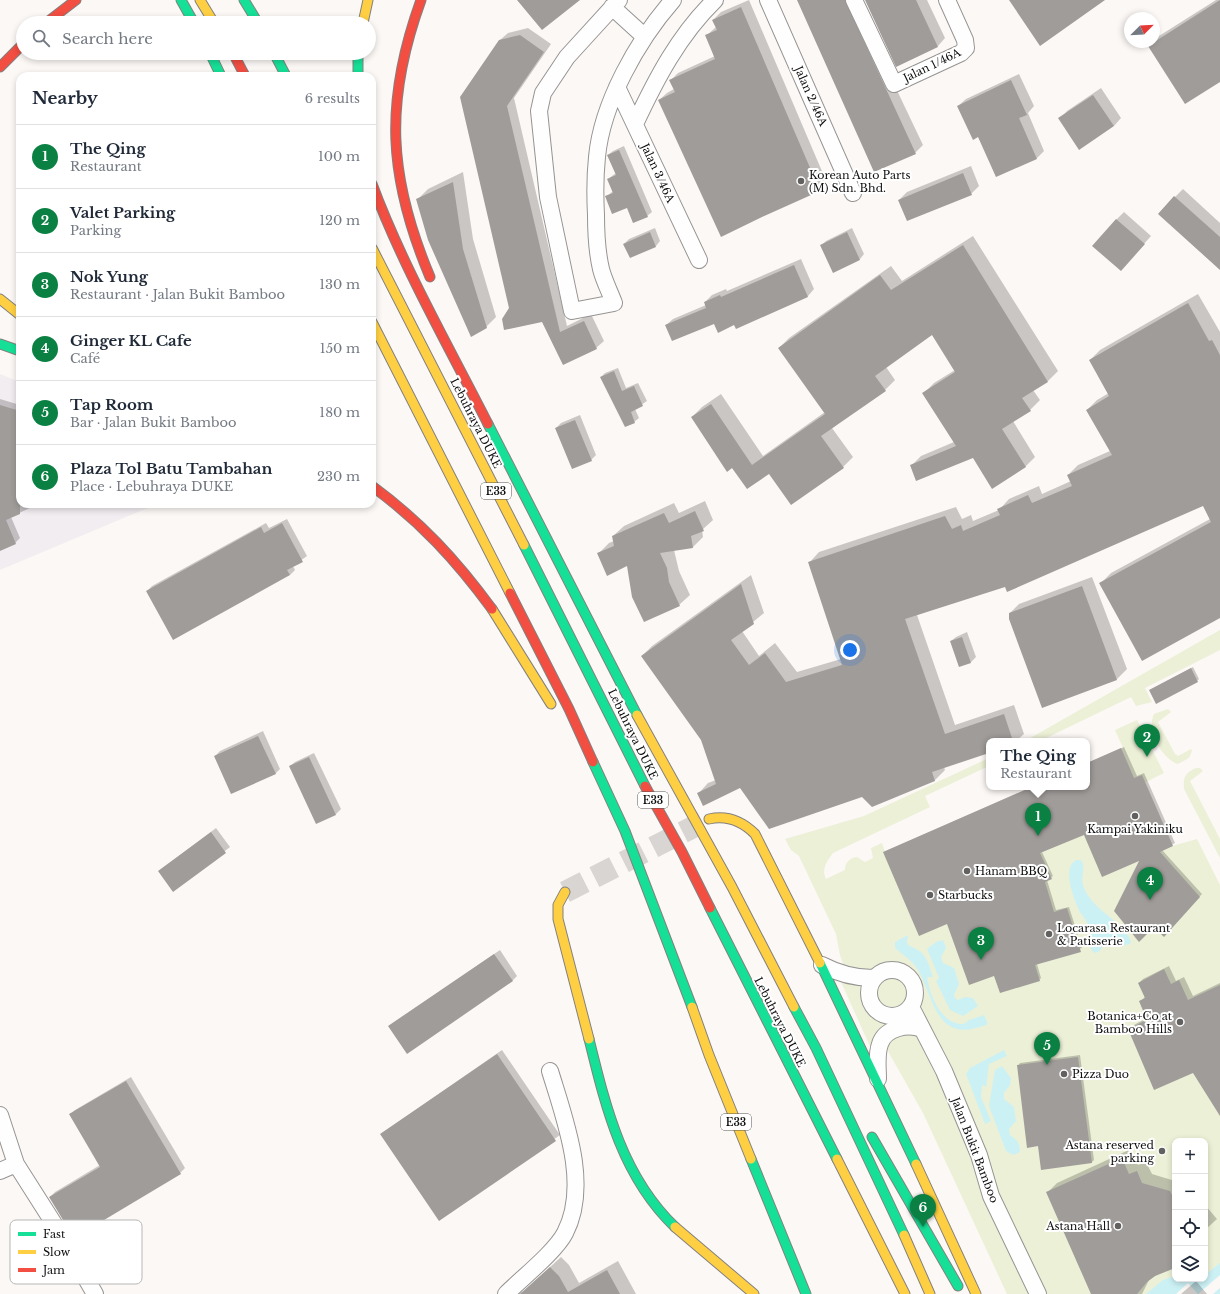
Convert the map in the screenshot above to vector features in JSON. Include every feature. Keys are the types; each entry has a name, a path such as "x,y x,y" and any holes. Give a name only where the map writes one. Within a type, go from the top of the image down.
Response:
{"highway":[{"path":"55,16 76,0"},
{"path":"181,0 190,16"},
{"path":"200,0 210,16"},
{"path":"244,0 254,16"},
{"path":"364,16 368,0"},
{"path":"421,0 411,23 396,92 394,145 402,200 419,254 433,282"},
{"path":"0,67 16,51"},
{"path":"213,60 219,72"},
{"path":"237,60 244,72"},
{"path":"278,60 284,72"},
{"path":"358,60 358,72"},
{"path":"376,195 409,268 646,733 732,886 816,1048 916,1260 930,1294"},
{"name":"Lebuhraya DUKE","path":"376,256 593,681 640,777 688,865 905,1294"},
{"path":"0,299 16,312"},
{"path":"410,321 486,450"},
{"name":"E33","path":"376,330 562,696 625,831 671,948 709,1054 806,1294"},
{"path":"0,344 16,350"},
{"path":"376,489 389,497 436,540 477,588 514,640 558,715"},
{"path":"518,504 595,633"},
{"path":"576,576 646,733"},
{"path":"574,742 625,831"},
{"path":"709,819 718,816 732,818 753,831 822,965 917,1164 976,1294"},
{"path":"565,892 561,895 558,906 560,929 608,1114 617,1141 635,1175 652,1200 670,1222 754,1294"},
{"path":"816,1048 858,1114"},
{"path":"866,1127 962,1294"}],"street":[{"path":"645,37 616,4 567,57 542,93 539,111 548,197 572,310 614,303 601,269 596,232 595,192 597,156 604,127 617,87 645,37 673,0"},
{"path":"635,124 654,84 673,52 690,28 715,0"},
{"name":"Jalan 2/46A","path":"768,0 853,193"},
{"name":"Jalan 1/46A","path":"854,0 894,84 961,53 966,48 965,40 947,0"},
{"name":"Jalan 3/46A","path":"617,87 699,260"},
{"path":"822,965 839,974 858,978 874,978"},
{"path":"878,1084 877,1062 880,1043 886,1030 904,1011 916,993 914,986 906,974 899,970 885,970 874,978 868,991 871,1004 883,1015 890,1016 904,1011"},
{"name":"Jalan Bukit Bamboo","path":"904,1011 922,1028 951,1087 979,1155 991,1196 1038,1294"},
{"path":"880,1043 888,1035 906,1025 922,1028"},
{"path":"506,1294 552,1249 565,1234 574,1210 577,1179 565,1120 550,1071"},
{"path":"0,1115 16,1164 52,1220"},
{"path":"0,1171 16,1164"},
{"path":"89,1284 95,1294"}],"shaded area":[{"path":"0,374 16,380 16,508 147,508 0,570"}],"green space":[{"path":"1220,630 1220,650 1145,688 1152,702 1136,706 1131,697 1046,738 1030,738"},
{"path":"1168,709 1171,712 1158,722 1175,754 1178,756 1191,749 1192,751 1189,758 1178,764 1172,761 1161,750 1152,728 1154,714"},
{"path":"1137,720 1164,773 1144,783 1172,846 1197,839 1220,885 1220,1294 1007,1294 923,1113 889,1053 879,1030 873,1053 841,982 858,983 845,969 840,955 836,934 799,856 791,850 785,839 864,816 986,759 986,767 925,796 930,807 833,853 824,868 826,879 845,870 848,861 852,858 857,857 865,862 873,858 871,848 882,843 885,852 1078,790 1090,790 1090,763 1123,748 1115,730"},
{"path":"1196,768 1200,768 1203,771 1190,781 1220,839 1220,858 1184,789 1184,781 1187,774"}],"water":[{"path":"1076,860 1081,860 1083,864 1082,882 1087,894 1099,908 1120,926 1131,941 1130,944 1121,946 1112,939 1103,945 1100,951 1095,953 1092,951 1089,927 1078,908 1070,882 1070,869"},
{"path":"908,935 908,945 921,952 928,962 933,977 927,977 929,985 934,1000 943,1015 956,1023 964,1024 969,1020 984,1015 988,1024 971,1029 958,1029 948,1025 941,1018 918,970 911,961 895,948 895,942"},
{"path":"943,940 946,948 941,957 943,963 954,968 959,984 954,995 955,998 958,1000 965,997 973,998 978,1006 963,1016 950,1010 936,981 939,978 927,949 936,942"},
{"path":"1004,1050 1007,1056 989,1064 986,1087 982,1085 981,1097 991,1121 985,1124 966,1074 970,1068"},
{"path":"1002,1066 1011,1078 1010,1085 1004,1093 1004,1099 1014,1107 1016,1121 1009,1129 1010,1135 1018,1142 1020,1149 1020,1152 1013,1155 1006,1151 989,1106 995,1070"},
{"path":"1220,1263 1220,1294 1146,1294 1163,1280 1172,1277 1172,1282 1208,1282 1208,1273"}],"pier":[{"path":"1220,1275 1220,1288 1213,1294 1198,1294"},
{"path":"1188,1283 1198,1294 1176,1294"}],"building":[{"path":"517,0 580,0 542,30"},
{"path":"797,0 845,0 916,154 874,172"},
{"path":"865,0 916,0 938,47 896,67"},
{"path":"1009,0 1105,0 1040,46"},
{"path":"1220,0 1220,82 1185,104 1149,48 1160,48 1160,38"},
{"path":"741,7 820,191 721,237 658,100 675,92 669,80 715,59 705,35 717,30 712,20"},
{"path":"520,35 544,52 507,106 560,332 584,321 597,349 563,365 542,322 504,330 502,319 509,308 460,97 499,40"},
{"path":"1011,80 1027,115 1019,118 1037,159 996,177 978,137 973,140 957,106"},
{"path":"1093,95 1114,126 1079,150 1058,118"},
{"path":"619,150 648,217 633,223 627,208 612,214 605,196 613,193 607,179 616,175 607,155"},
{"path":"963,173 972,195 907,221 898,200"},
{"path":"453,182 463,249 487,328 471,337 428,240 416,199"},
{"path":"1174,196 1220,237 1220,270 1158,214"},
{"path":"1116,219 1145,244 1121,271 1092,246"},
{"path":"650,232 656,247 630,258 623,244"},
{"path":"847,232 860,260 833,273 820,245"},
{"path":"963,245 1048,382 1022,398 1031,411 1002,429 1026,467 992,489 973,458 916,481 910,465 956,446 922,393 955,372 932,335 875,376 886,391 821,436 844,468 791,505 769,474 747,489 732,468 727,472 691,417 711,404 752,465 825,414 778,348 880,275 891,290"},
{"path":"794,265 808,297 736,329 734,325 718,333 714,324 672,341 665,325 706,308 704,302 720,295 721,297"},
{"path":"1188,303 1209,341 1212,340 1220,355 1220,618 1142,661 1099,583 1211,522 1203,506 1007,592 1005,587 905,619 945,734 1004,714 1012,738 986,738 986,754 932,772 935,781 872,807 862,797 769,829 740,788 703,806 697,793 716,784 701,740 641,656 741,584 754,624 731,640 749,665 765,653 786,682 842,665 808,562 945,516 952,529 961,525 963,531 1000,515 997,509 1028,495 1032,503 1072,486 1067,475 1112,455 1086,410 1109,396 1089,360"},
{"path":"614,371 622,391 634,386 643,406 631,412 635,423 625,427 600,377"},
{"path":"0,405 16,410 16,508 20,508 20,514 6,520 16,544 0,551"},
{"path":"575,420 592,461 572,469 555,428"},
{"path":"695,511 704,531 691,536 693,548 660,553 667,568 669,582 680,606 644,622 632,597 627,566 607,576 597,553 614,546 612,536 664,513 669,523"},
{"path":"282,523 303,562 287,570 290,575 173,640 146,591 261,527 264,533"},
{"path":"1082,586 1117,680 1042,708 1009,619 1009,613"},
{"path":"962,637 971,663 959,667 950,641"},
{"path":"1191,668 1198,682 1156,704 1149,690"},
{"path":"258,736 276,774 231,794 214,756"},
{"path":"1121,748 1134,778 1142,775 1173,846 1160,852 1200,897 1164,937 1154,927 1139,942 1114,911 1139,861 1102,877 1084,835 1040,853 1052,879 1045,882 1054,912 1067,908 1081,952 1035,965 1040,981 1000,993 994,976 969,985 947,924 919,936 883,852 1025,790 1090,790 1090,762"},
{"path":"309,757 336,815 316,824 289,766"},
{"path":"211,832 226,853 173,892 158,871"},
{"path":"494,954 513,981 407,1054 388,1026"},
{"path":"1164,969 1171,984 1179,980 1188,1000 1220,985 1220,1116 1193,1073 1154,1090 1128,1029 1147,1020 1139,1001 1145,998 1138,983"},
{"path":"497,1054 556,1141 439,1221 380,1134"},
{"path":"1078,1057 1092,1163 1041,1170 1038,1146 1027,1148 1017,1065"},
{"path":"126,1081 181,1174 104,1220 63,1220 49,1197 100,1167 69,1114"},
{"name":"Astana Hall","path":"1122,1158 1129,1174 1137,1171 1142,1183 1170,1191 1172,1195 1172,1269 1155,1276 1147,1282 1137,1294 1091,1294 1046,1192"},
{"path":"550,1267 559,1276 568,1292 607,1270 620,1294 520,1294"}],"tunnel":[{"path":"565,892 709,819"}],"traffic: fast":[{"path":"181,0 190,16"},
{"path":"244,0 254,16"},
{"path":"213,60 219,72"},
{"path":"278,60 284,72"},
{"path":"358,60 358,72"},
{"path":"0,344 16,350"},
{"path":"488,424 637,715"},
{"path":"524,545 645,786"},
{"path":"593,762 625,831 692,1007"},
{"path":"710,908 837,1159"},
{"path":"820,963 916,1164"},
{"path":"794,1007 816,1048 904,1235"},
{"path":"589,1039 602,1090 618,1140 642,1186 657,1207 675,1227"},
{"path":"872,1137 958,1286"},
{"path":"751,1159 806,1294"}],"traffic: slow":[{"path":"200,0 210,16"},
{"path":"365,16 368,0"},
{"path":"376,256 524,545"},
{"path":"0,299 16,312"},
{"path":"376,330 510,593"},
{"path":"492,609 551,704"},
{"path":"637,715 732,887 794,1007"},
{"path":"709,819 722,818 734,820 750,829 755,834 820,963"},
{"path":"565,892 558,905 558,919 589,1039"},
{"path":"692,1007 709,1055 751,1159"},
{"path":"837,1159 905,1294"},
{"path":"916,1164 976,1294"},
{"path":"675,1227 754,1294"},
{"path":"904,1235 930,1294"}],"traffic: jam":[{"path":"55,16 76,0"},
{"path":"421,0 409,37 401,72 397,106 396,139 399,172 406,206 416,241 430,277"},
{"path":"0,67 16,51"},
{"path":"237,60 243,72"},
{"path":"376,194 412,276 488,424"},
{"path":"376,489 422,528 437,543 465,574 492,609"},
{"path":"510,593 569,709 593,762"},
{"path":"645,786 682,852 710,908"}],"place":[{"name":"Korean Auto Parts (M) Sdn. Bhd.","path":"801,181"},
{"name":"Valet Parking","path":"1147,757"},
{"name":"Kampai Yakiniku","path":"1135,816"},
{"name":"The Qing","path":"1038,836"},
{"name":"Hanam BBQ","path":"967,871"},
{"name":"Starbucks","path":"930,895"},
{"name":"Ginger KL Cafe","path":"1150,900"},
{"name":"Locarasa Restaurant & Patisserie","path":"1049,934"},
{"name":"Nok Yung","path":"981,960"},
{"name":"Botanica+Co at Bamboo Hills","path":"1180,1022"},
{"name":"Tap Room","path":"1047,1065"},
{"name":"Pizza Duo","path":"1064,1074"},
{"name":"Astana reserved parking","path":"1162,1151"},
{"name":"Astana Hall","path":"1118,1226"},
{"name":"Plaza Tol Batu Tambahan","path":"923,1227"}]}
